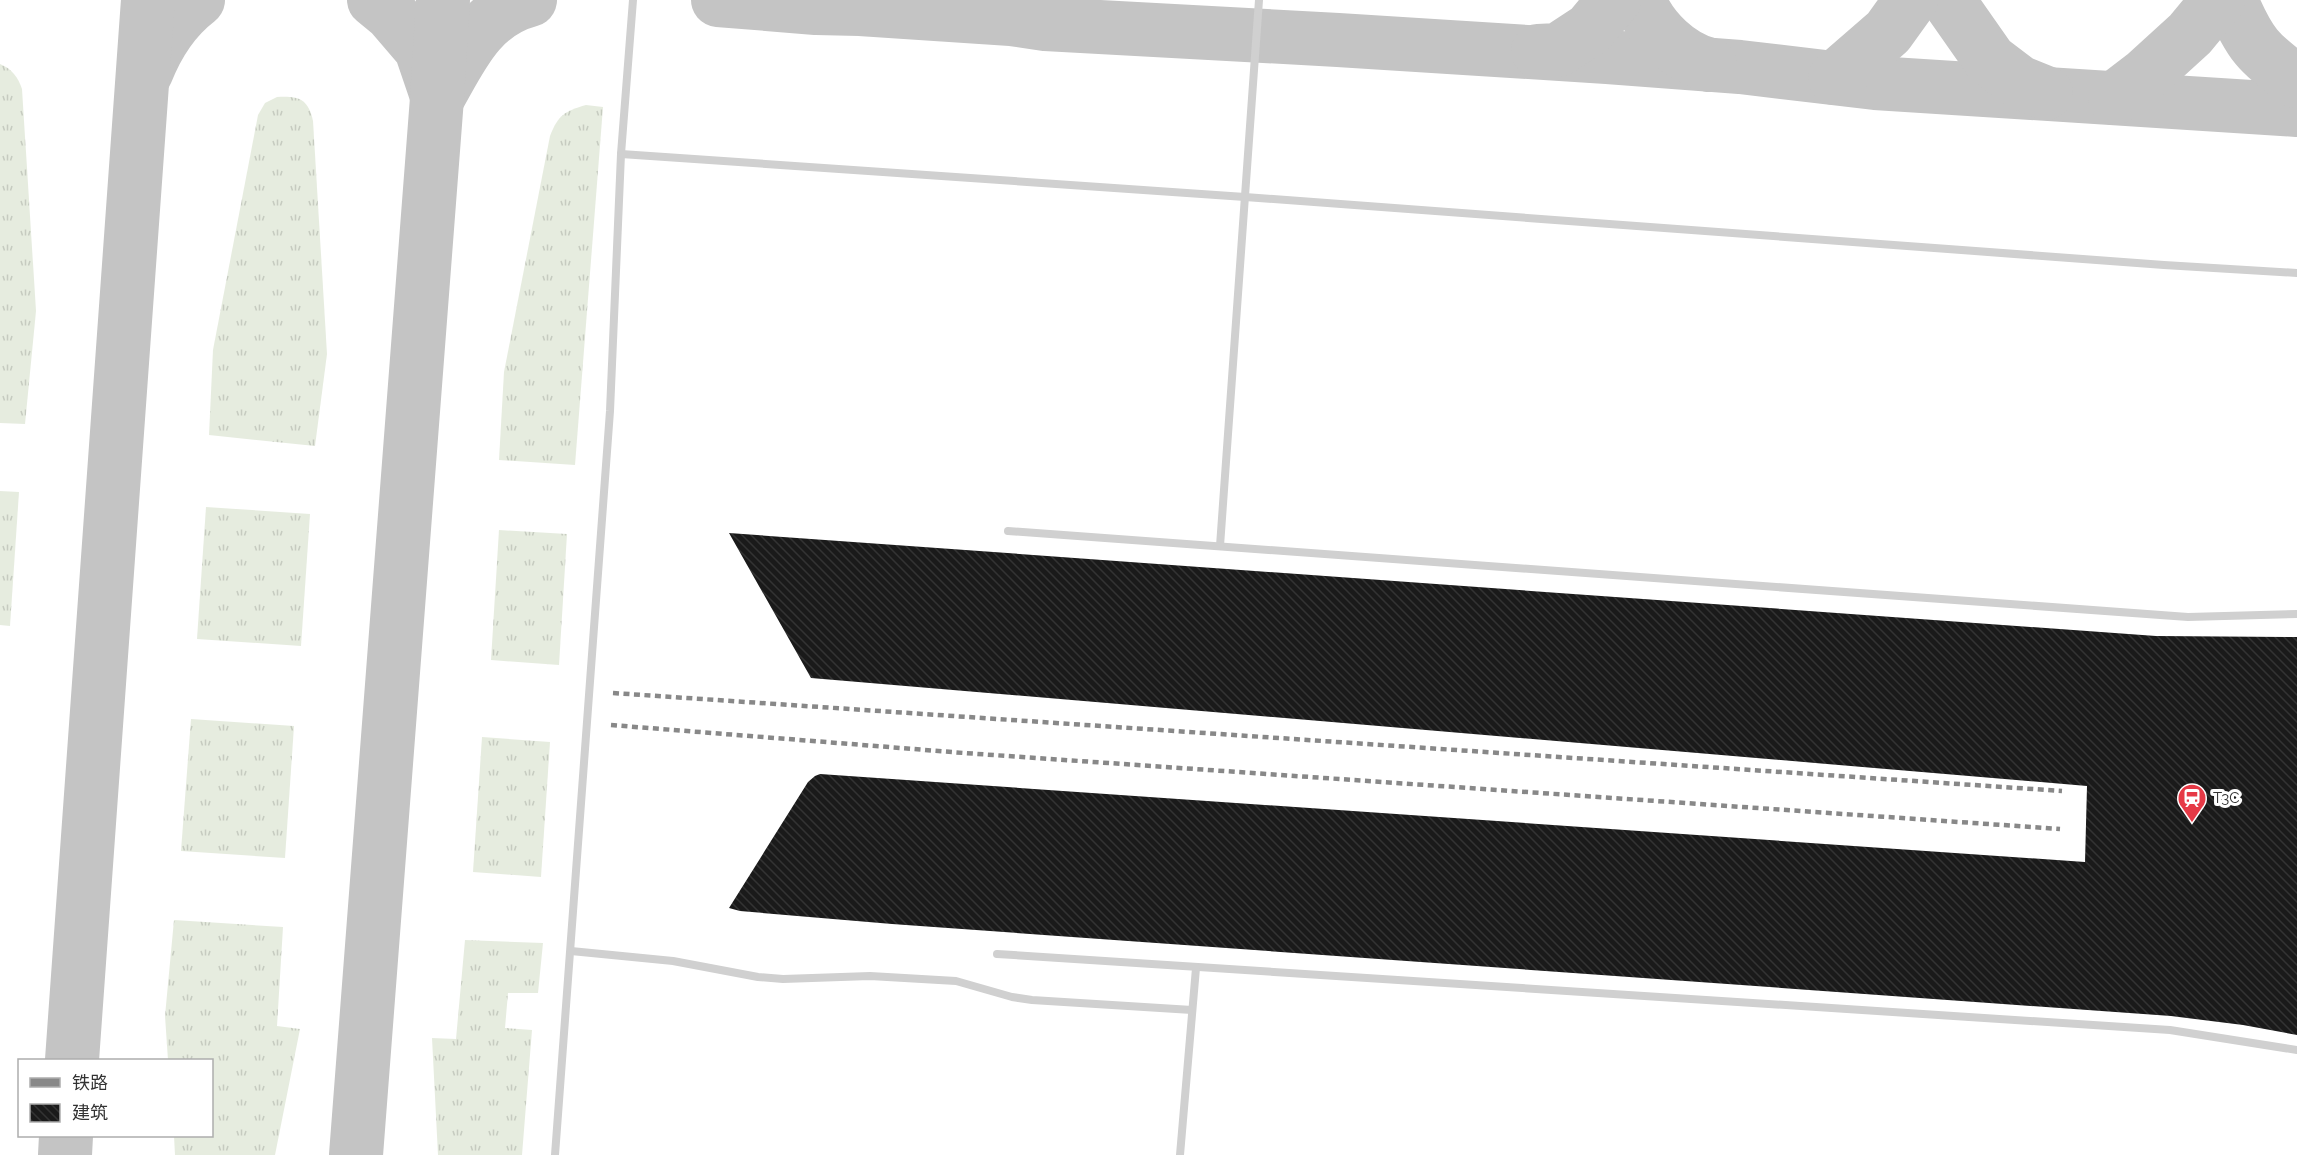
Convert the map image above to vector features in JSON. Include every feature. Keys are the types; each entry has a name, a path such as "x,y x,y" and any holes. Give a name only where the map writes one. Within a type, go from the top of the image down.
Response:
{"lane":[{"path":"555,1155 610,411 621,154 633,0"},
{"path":"1220,546 1259,0"},
{"path":"621,154 1245,196 2297,273"},
{"path":"1008,531 2188,617 2297,614"},
{"path":"571,951 673,961 783,980 870,976 928,978 966,983 1012,997 1032,1000 1192,1010"},
{"path":"997,954 2170,1030 2297,1050"},
{"path":"1180,1155 1196,968"}],"green space":[{"path":"0,64 14,74 22,89 36,311 25,424 0,423"},
{"path":"277,97 301,100 308,107 313,121 327,354 315,446 209,435 213,350 258,115 265,103"},
{"path":"586,105 603,107 575,465 499,460 504,372 550,136 563,115"},
{"path":"0,491 19,492 10,626 0,625"},
{"path":"206,507 310,514 301,646 197,639"},
{"path":"499,530 567,534 559,665 491,660"},
{"path":"191,719 294,726 285,858 181,851"},
{"path":"482,737 550,742 541,877 473,872"},
{"path":"174,920 283,927 277,1026 300,1029 275,1155 175,1155 174,1137 213,1137 213,1059 168,1059 165,1016"},
{"path":"465,940 543,943 538,993 508,993 505,1028 532,1030 522,1155 438,1155 432,1038 456,1039"}],"building":[{"path":"729,533 2156,636 2297,637 2297,1035 2243,1025 2171,1016 892,924 740,911 729,908 808,782 820,774 2085,862 2087,786 811,678"}],"taxiway":[{"path":"72,1059 148,0"},
{"path":"146,73 167,33 181,15 198,0"},
{"path":"374,0 391,14 421,49 436,93"},
{"path":"356,1155 443,0"},
{"path":"440,94 475,36 499,14 530,0"},
{"path":"718,0 1011,19 1045,24 1607,57 1740,67 1875,83 2297,110"},
{"path":"1538,51 1558,50 1590,29 1614,0"},
{"path":"1639,0 1651,22 1667,41 1688,56 1710,65"},
{"path":"1835,78 1888,32 1911,0"},
{"path":"1948,0 1990,60 2019,82 2046,93"},
{"path":"2115,98 2145,75 2190,34 2218,0"},
{"path":"2231,0 2243,27 2256,46 2273,63 2297,81"},
{"path":"65,1155 66,1137"}],"railway":[{"path":"613,693 2062,791"},
{"path":"611,725 964,753 2060,829"}],"place":[{"name":"T3C","path":"2192,824"}]}
